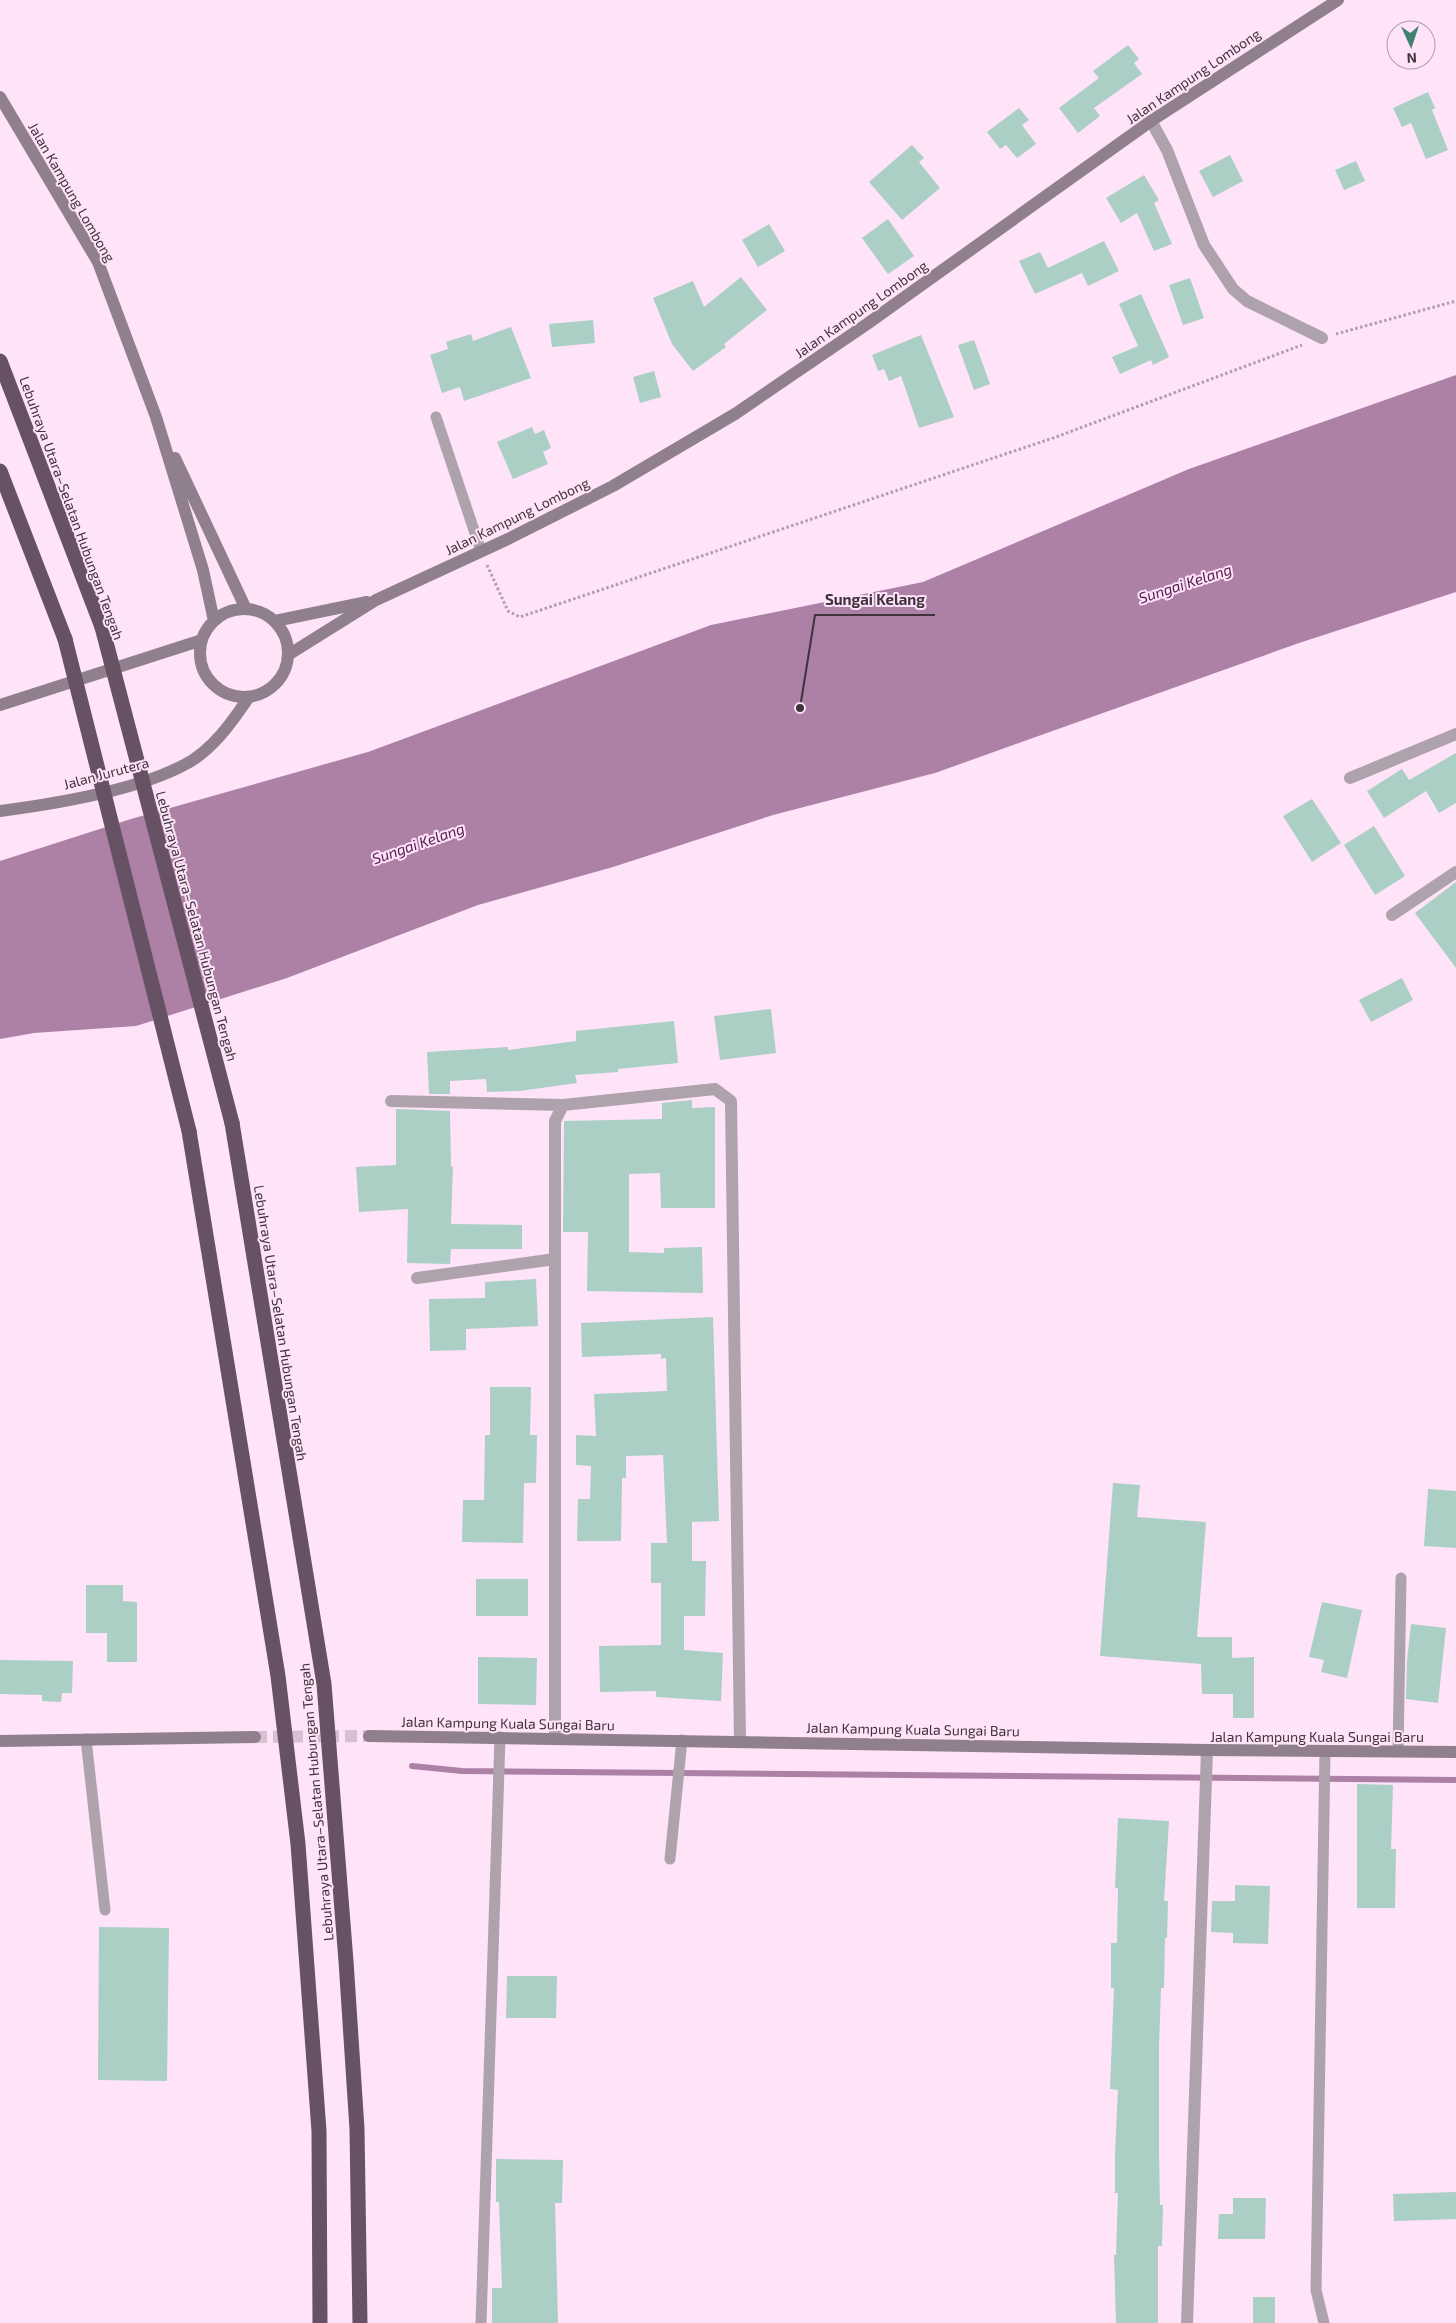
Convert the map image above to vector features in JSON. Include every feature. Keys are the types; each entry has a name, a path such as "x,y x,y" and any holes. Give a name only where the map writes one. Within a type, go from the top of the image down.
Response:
{"highway":[{"name":"Lebuhraya Utara–Selatan Hubungan Tengah","path":"0,361 102,628 232,1123 324,1684 357,2129 360,2323"},
{"name":"Lebuhraya Utara–Selatan Hubungan Tengah","path":"0,470 65,639 189,1131 278,1676 298,1844 320,2131 320,2323"}],"street":[{"name":"Jalan Kampung Lombong","path":"376,600 613,486 735,414 868,324 1151,121 1338,0"},
{"name":"Jalan Kampung Lombong","path":"0,97 98,262 156,417"},
{"path":"1151,121 1167,150 1204,245 1233,289 1247,301 1322,338"},
{"path":"156,417 246,609"},
{"path":"156,417 203,570 214,621"},
{"path":"274,621 376,600"},
{"path":"288,655 376,600"},
{"path":"246,609 257,611 274,621 282,631 287,642 288,655 281,678 261,694 249,697 234,696 221,691 210,681 203,668 200,654 202,640 214,621 223,614 246,609"},
{"path":"0,705 202,640"},
{"name":"Jalan Jurutera","path":"0,811 64,800 132,785 185,765 207,748 229,726 249,697"},
{"path":"1350,778 1456,734"},
{"path":"1392,914 1456,872"},
{"path":"391,1101 563,1105 715,1089 731,1101 740,1741"},
{"path":"555,1738 555,1121 563,1105"},
{"path":"417,1278 554,1259"},
{"name":"Jalan Kampung Kuala Sungai Baru","path":"369,1736 740,1741 1206,1756 1325,1756 1398,1751 1456,1752"},
{"path":"0,1740 254,1737"},
{"path":"1187,2323 1206,1756"}],"lane":[{"path":"436,417 481,550"},
{"path":"1398,1751 1402,1578"},
{"path":"481,2323 500,1737"},
{"path":"86,1739 105,1910"},
{"path":"670,1858 682,1740"},
{"path":"1324,2323 1316,2290 1325,1756"}],"path":[{"path":"481,550 508,612 520,617 1056,437 1322,338 1456,301"}],"water":[{"path":"1456,375 1456,592 1299,643 935,773 773,815 613,867 478,905 287,978 136,1026 34,1033 0,1039 0,861 131,819 368,752 711,625 923,582 1189,469"}],"building":[{"path":"1128,45 1139,59 1134,63 1142,74 1094,108 1100,116 1078,133 1059,108 1099,78 1093,71"},
{"path":"1428,92 1435,108 1432,110 1448,150 1426,159 1411,123 1402,127 1393,108"},
{"path":"1019,108 1029,120 1022,125 1036,144 1017,158 1006,145 1000,149 987,132"},
{"path":"912,145 924,158 919,162 940,188 902,220 869,182"},
{"path":"1230,155 1243,181 1213,197 1199,171"},
{"path":"1356,161 1365,181 1344,190 1335,170"},
{"path":"1144,175 1159,200 1154,203 1172,244 1154,251 1137,213 1121,223 1106,198"},
{"path":"888,219 914,256 888,274 862,238"},
{"path":"769,224 785,251 758,267 742,240"},
{"path":"1104,241 1119,271 1088,286 1082,273 1035,294 1019,261 1040,252 1048,268"},
{"path":"741,277 767,310 724,344 726,347 693,371 672,344 653,298 693,281 704,307"},
{"path":"1190,278 1204,318 1183,325 1169,285"},
{"path":"1141,294 1169,357 1153,365 1151,360 1120,374 1112,357 1138,346 1119,304"},
{"path":"593,320 595,343 552,347 549,324"},
{"path":"511,327 531,378 464,401 460,387 442,393 430,355 448,349 446,342 471,334 473,341"},
{"path":"921,335 954,417 919,428 901,376 889,381 884,369 878,371 872,355"},
{"path":"974,340 990,384 974,390 958,345"},
{"path":"654,371 661,397 640,403 633,377"},
{"path":"532,427 535,434 544,430 551,448 543,452 548,464 513,479 497,442"},
{"path":"1456,753 1456,803 1439,813 1426,791 1384,818 1367,791 1402,769 1409,780"},
{"path":"1312,799 1341,843 1312,862 1283,816"},
{"path":"1374,826 1405,876 1375,895 1344,845"},
{"path":"1456,882 1456,968 1415,913"},
{"path":"1402,978 1413,1000 1371,1022 1359,1000"},
{"path":"771,1009 776,1053 720,1060 714,1016"},
{"path":"674,1021 678,1063 618,1069 618,1072 575,1075 577,1083 520,1091 487,1092 486,1079 450,1081 450,1094 429,1094 427,1052 508,1047 508,1050 576,1041 576,1031"},
{"path":"692,1100 692,1108 715,1107 715,1208 661,1208 660,1173 629,1174 629,1252 664,1253 664,1248 702,1247 703,1293 587,1291 588,1232 563,1232 564,1121 662,1119 662,1103"},
{"path":"396,1109 450,1111 451,1166 453,1167 451,1224 522,1225 522,1249 451,1249 450,1264 407,1263 408,1209 359,1212 356,1167 396,1165"},
{"path":"536,1279 538,1326 466,1329 466,1350 430,1351 429,1299 485,1298 485,1282"},
{"path":"713,1317 719,1521 692,1522 692,1561 706,1561 705,1616 684,1616 684,1650 723,1653 721,1701 656,1697 656,1691 600,1692 599,1646 661,1645 661,1583 651,1583 651,1543 667,1543 663,1455 626,1456 626,1478 622,1478 621,1541 577,1541 578,1499 590,1499 591,1466 576,1465 576,1435 596,1436 594,1394 667,1391 666,1358 661,1359 661,1354 582,1357 581,1323"},
{"path":"490,1387 531,1387 530,1435 537,1435 536,1483 524,1483 523,1543 462,1542 463,1500 484,1500 485,1435 490,1435"},
{"path":"1113,1483 1140,1485 1137,1517 1206,1522 1197,1637 1232,1637 1232,1658 1254,1657 1254,1718 1233,1718 1233,1694 1202,1694 1201,1664 1100,1656"},
{"path":"1428,1489 1456,1491 1456,1548 1424,1546"},
{"path":"476,1579 528,1579 528,1616 476,1616"},
{"path":"86,1585 123,1585 123,1601 137,1602 137,1662 107,1662 107,1633 86,1633"},
{"path":"1322,1602 1362,1610 1347,1678 1321,1672 1324,1660 1309,1657"},
{"path":"1411,1624 1446,1628 1438,1703 1406,1699 1407,1661"},
{"path":"478,1657 537,1658 536,1705 478,1704"},
{"path":"0,1660 73,1661 72,1693 62,1693 61,1702 42,1701 42,1695 0,1694"},
{"path":"1357,1784 1393,1785 1391,1849 1396,1849 1395,1908 1357,1908"},
{"path":"1118,1818 1169,1821 1164,1901 1168,1901 1167,1938 1165,1938 1164,1988 1161,1988 1159,2047 1160,2205 1163,2205 1162,2246 1158,2246 1158,2323 1116,2323 1114,2255 1116,2255 1118,2193 1115,2193 1115,2153 1118,2090 1110,2089 1114,1988 1111,1988 1111,1943 1117,1943 1118,1888 1115,1888"},
{"path":"1235,1885 1270,1886 1268,1944 1233,1943 1233,1933 1211,1932 1212,1901 1235,1901"},
{"path":"99,1927 169,1928 167,2081 98,2080"},
{"path":"507,1976 557,1976 556,2018 506,2018"},
{"path":"496,2159 563,2160 562,2203 555,2203 558,2323 492,2323 492,2288 502,2288 499,2202 496,2202"},
{"path":"1456,2192 1456,2219 1394,2221 1393,2194"},
{"path":"1233,2198 1266,2198 1265,2239 1218,2239 1219,2214 1233,2214"},
{"path":"1253,2297 1275,2297 1275,2323 1253,2323"}],"waterway":[{"path":"412,1766 462,1771 1456,1780"}],"tunnel":[{"path":"255,1737 369,1736"}],"place":[{"name":"Sungai Kelang","path":"800,708"}]}
